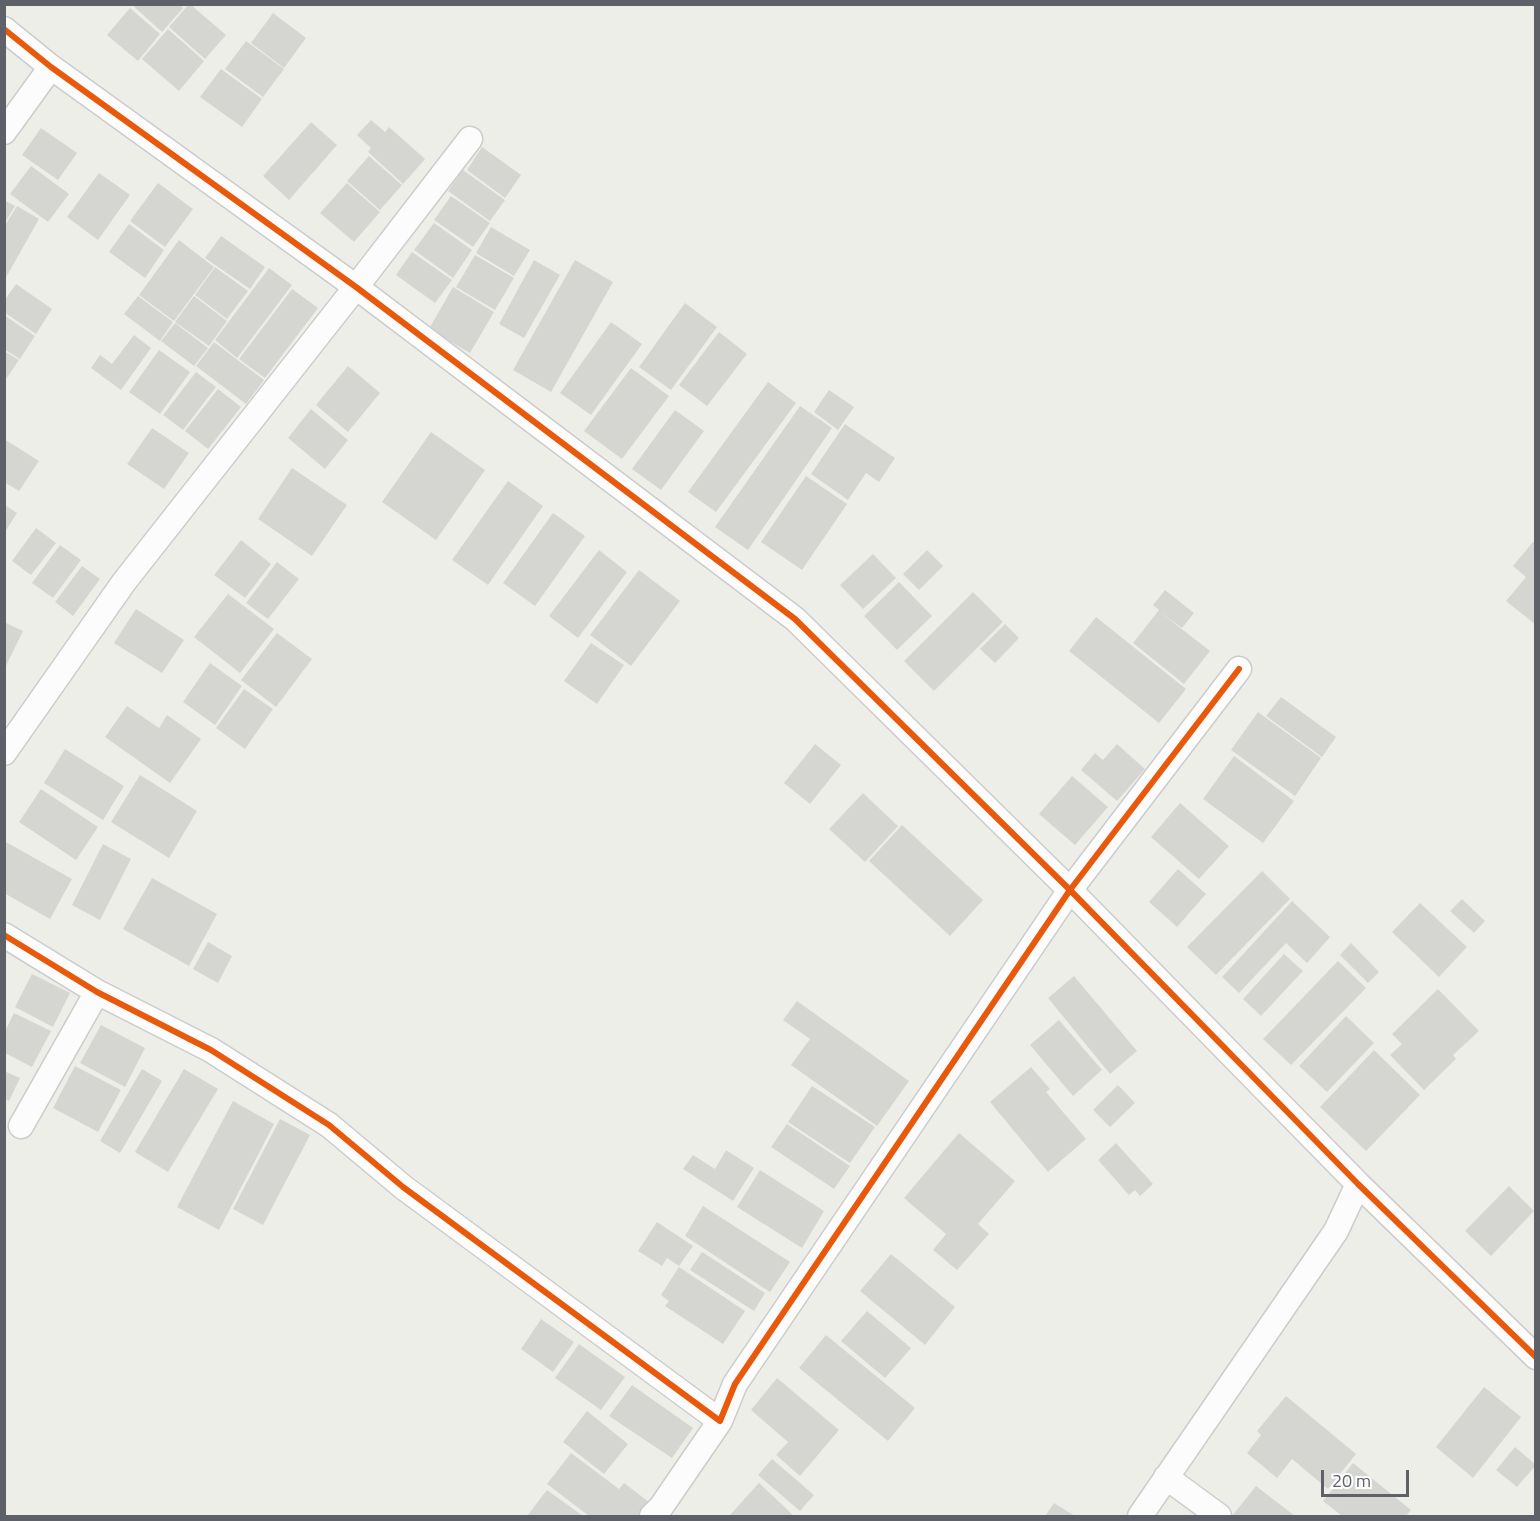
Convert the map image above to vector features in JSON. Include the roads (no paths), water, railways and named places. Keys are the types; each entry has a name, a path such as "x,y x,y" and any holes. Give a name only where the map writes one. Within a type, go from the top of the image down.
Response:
{"street":[{"path":"4,29 51,67 356,287 795,619 1070,890 1358,1184 1536,1356"},
{"path":"4,132 51,67"},
{"path":"4,753 124,582 470,139"},
{"path":"652,1516 662,1508 720,1421 735,1384 1070,890 1239,669"},
{"path":"4,935 97,992 211,1050 330,1125 403,1187 720,1421"},
{"path":"21,1126 97,992"},
{"path":"1140,1516 1336,1231 1358,1184"},
{"path":"1166,1477 1219,1516"}]}
